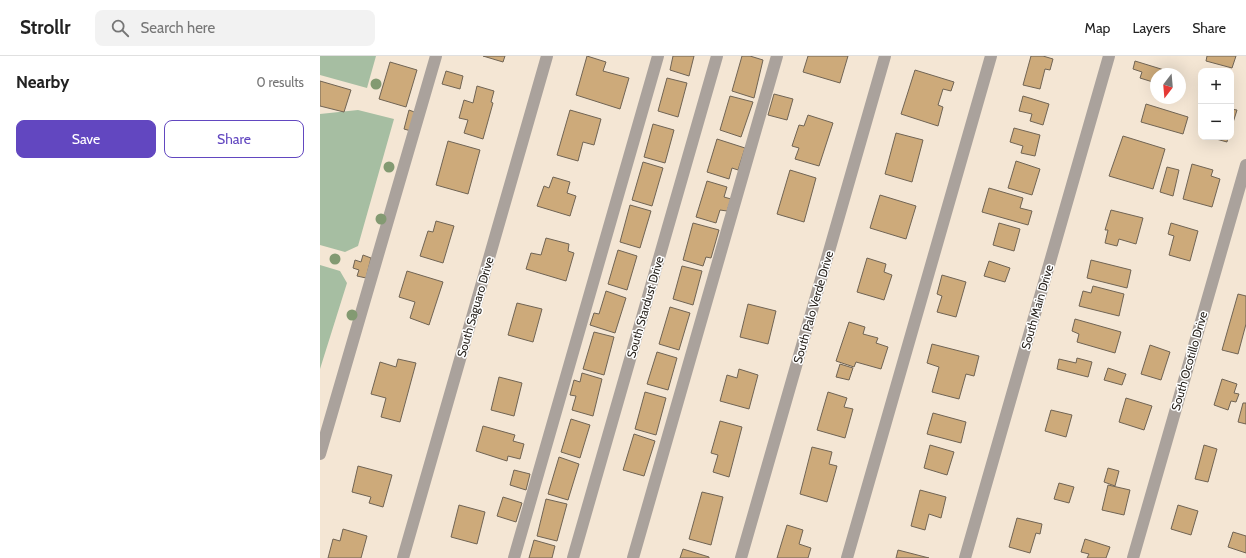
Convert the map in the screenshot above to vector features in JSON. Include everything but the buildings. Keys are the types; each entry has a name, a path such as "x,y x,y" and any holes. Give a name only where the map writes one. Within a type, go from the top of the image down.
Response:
{"street":[{"path":"320,454 436,56"},
{"name":"South Saguaro Drive","path":"403,558 547,56"},
{"path":"514,558 658,56"},
{"name":"South Stardust Drive","path":"573,558 717,56"},
{"path":"633,558 777,56"},
{"name":"South Palo Verde Drive","path":"741,558 885,56"},
{"path":"847,558 992,56"},
{"name":"South Main Drive","path":"965,558 1109,56"},
{"name":"South Ocotillo Drive","path":"1133,558 1246,165"}],"green space":[{"path":"320,56 376,56 367,88 320,75"},
{"path":"358,110 394,119 358,246 345,252 320,245 320,114"},
{"path":"320,265 340,271 347,283 320,369"}]}
